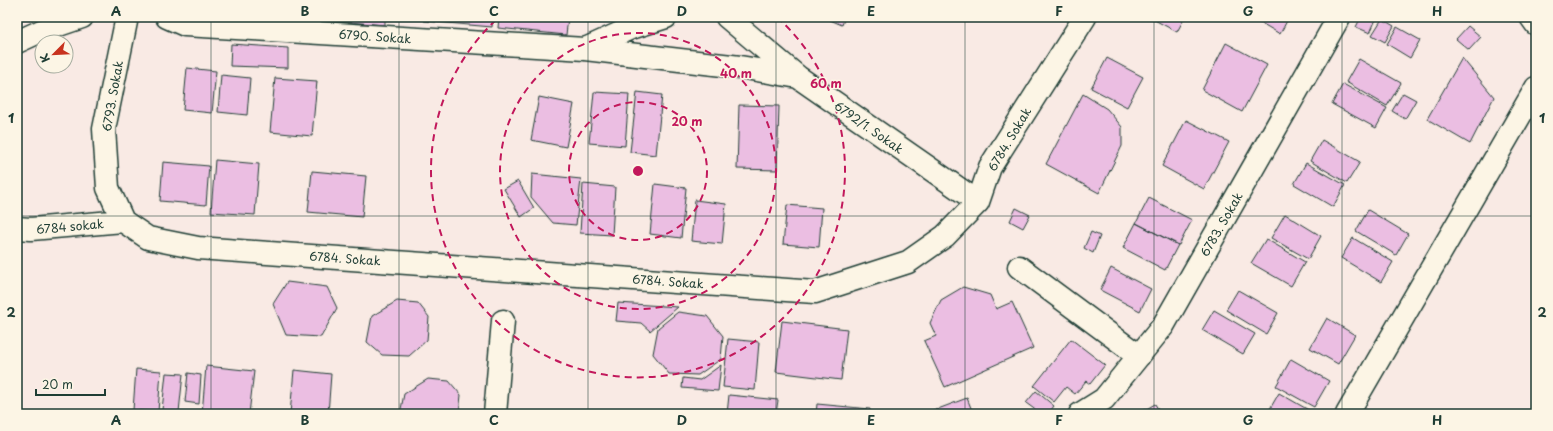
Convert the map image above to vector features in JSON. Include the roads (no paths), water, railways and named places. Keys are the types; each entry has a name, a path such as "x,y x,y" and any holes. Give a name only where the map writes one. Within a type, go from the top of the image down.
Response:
{"street":[{"path":"17,42 41,31 82,17"},
{"name":"6793. Sokak","path":"123,221 108,188 104,129 127,17"},
{"name":"6790. Sokak","path":"167,17 185,25 585,49 740,67 798,77"},
{"name":"6790. Sokak","path":"585,49 631,28 666,17"},
{"name":"6792/1. Sokak","path":"727,17 798,77 978,202"},
{"name":"6784. Sokak","path":"123,221 148,238 198,248 815,292 908,262 945,236 978,202 990,167 1085,17"},
{"name":"6783. Sokak","path":"1080,414 1104,398 1163,326 1339,17"},
{"path":"1531,17 1536,24"},
{"path":"1347,414 1536,88"},
{"name":"6784 sokak","path":"17,228 31,229 123,221"},
{"path":"1019,267 1139,356"},
{"path":"495,414 503,321"}]}
